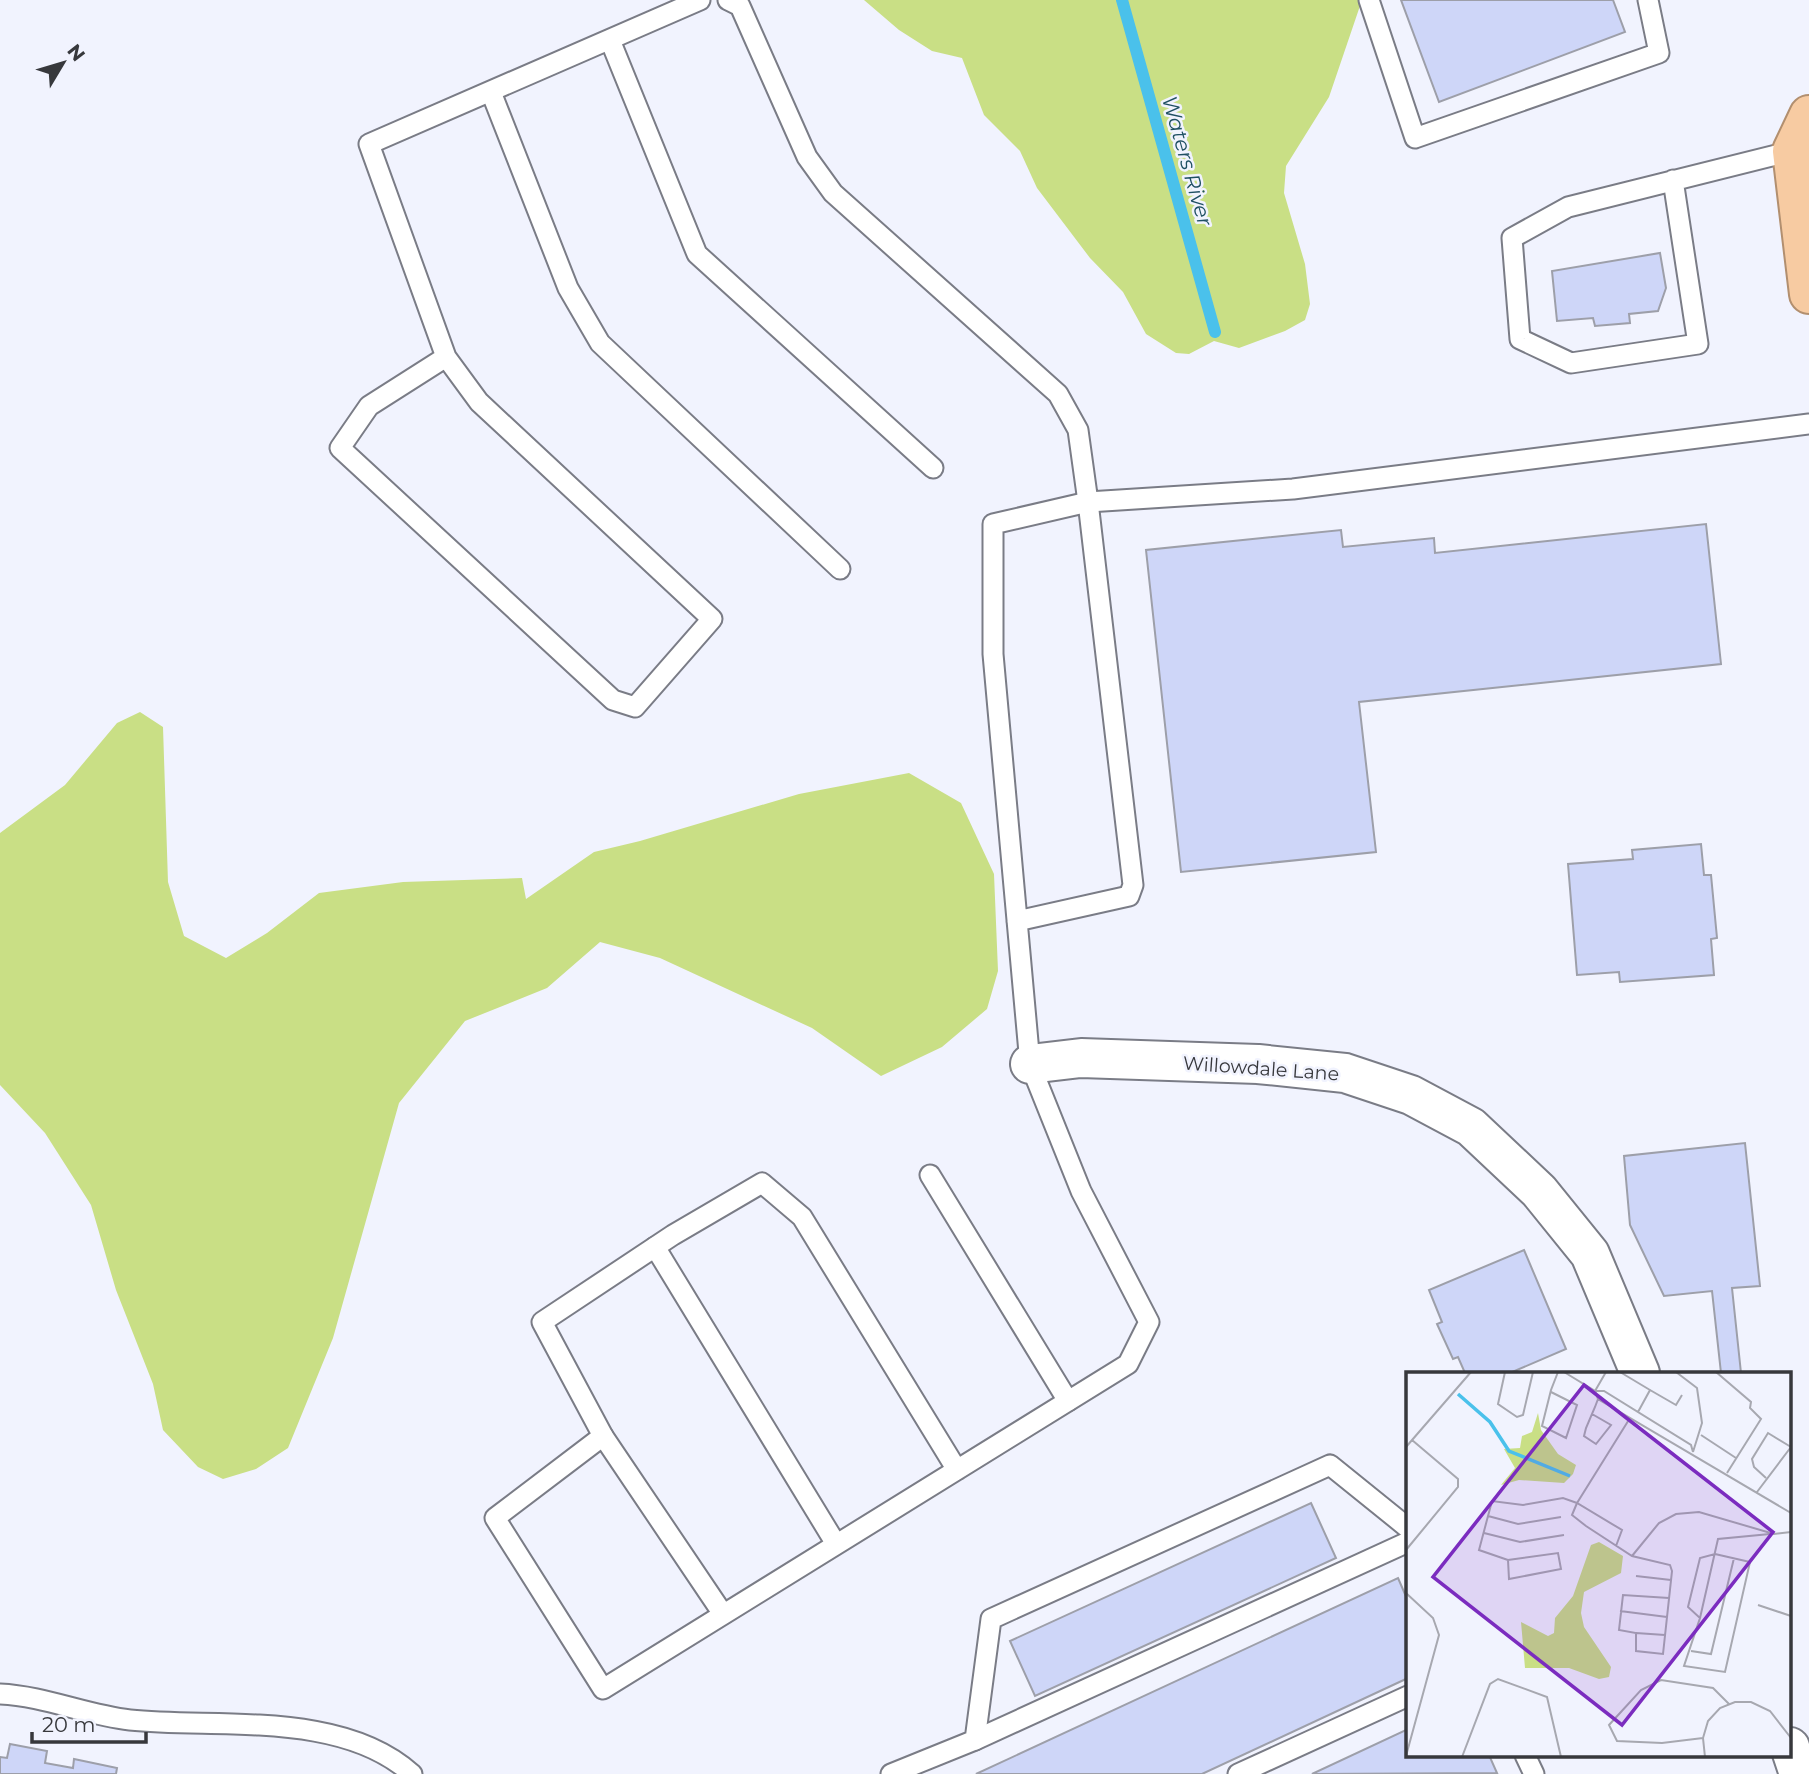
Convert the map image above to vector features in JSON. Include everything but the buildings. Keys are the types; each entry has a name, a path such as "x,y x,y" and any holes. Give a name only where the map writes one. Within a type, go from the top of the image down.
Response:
{"highway":[{"path":"1809,115 1792,151 1809,294"}],"street":[{"name":"Willowdale Lane","path":"1030,1064 1081,1058 1258,1064 1345,1073 1411,1095 1471,1127 1539,1191 1590,1254 1640,1372"},
{"path":"1792,1753 1799,1774"}],"lane":[{"path":"446,358 369,406 340,448 613,700 635,707 712,619 479,402 446,358 369,144 700,0"},
{"path":"728,0 740,6 807,158 833,193 1058,394 1078,430 1133,885 1129,896 1017,921"},
{"path":"1369,0 1415,138 1659,53 1648,0"},
{"path":"610,40 697,254 933,468"},
{"path":"491,92 568,288 600,343 839,569"},
{"path":"1673,180 1698,344 1571,363 1520,339 1512,238 1568,207 1673,180 1792,151"},
{"path":"603,1436 495,1518 603,1689 1128,1364 1149,1322 1082,1191 1030,1064 993,654 993,524 1088,502 1293,489 1809,425"},
{"path":"930,1175 1068,1401"},
{"path":"723,1614 603,1436 542,1322 655,1247 762,1183 802,1217 957,1470"},
{"path":"655,1247 836,1544"},
{"path":"975,1740 991,1619 1330,1465 1406,1526"},
{"path":"891,1774 975,1740 1406,1543"},
{"path":"0,1694 45,1701 88,1714 130,1720 286,1725 359,1744 403,1766 412,1774"},
{"path":"1238,1774 1406,1697"},
{"path":"1525,1756 1534,1774"},
{"path":"1775,1756 1790,1774"}],"green space":[{"path":"864,0 1362,0 1329,97 1286,166 1284,193 1305,264 1310,304 1305,320 1285,331 1239,348 1214,341 1189,354 1176,353 1146,334 1123,292 1090,258 1037,188 1020,151 984,115 962,58 932,51 899,30"},
{"path":"140,712 163,727 168,882 184,936 226,958 267,933 319,893 403,882 522,878 526,899 594,852 799,794 909,773 961,803 994,874 998,971 987,1009 942,1047 881,1076 812,1028 660,958 600,942 547,988 465,1021 399,1103 333,1338 288,1448 256,1469 223,1479 198,1467 163,1430 153,1384 116,1290 91,1205 45,1133 0,1085 0,833 65,785 117,723"}],"waterway":[{"name":"Waters River","path":"1122,0 1215,332"}]}
